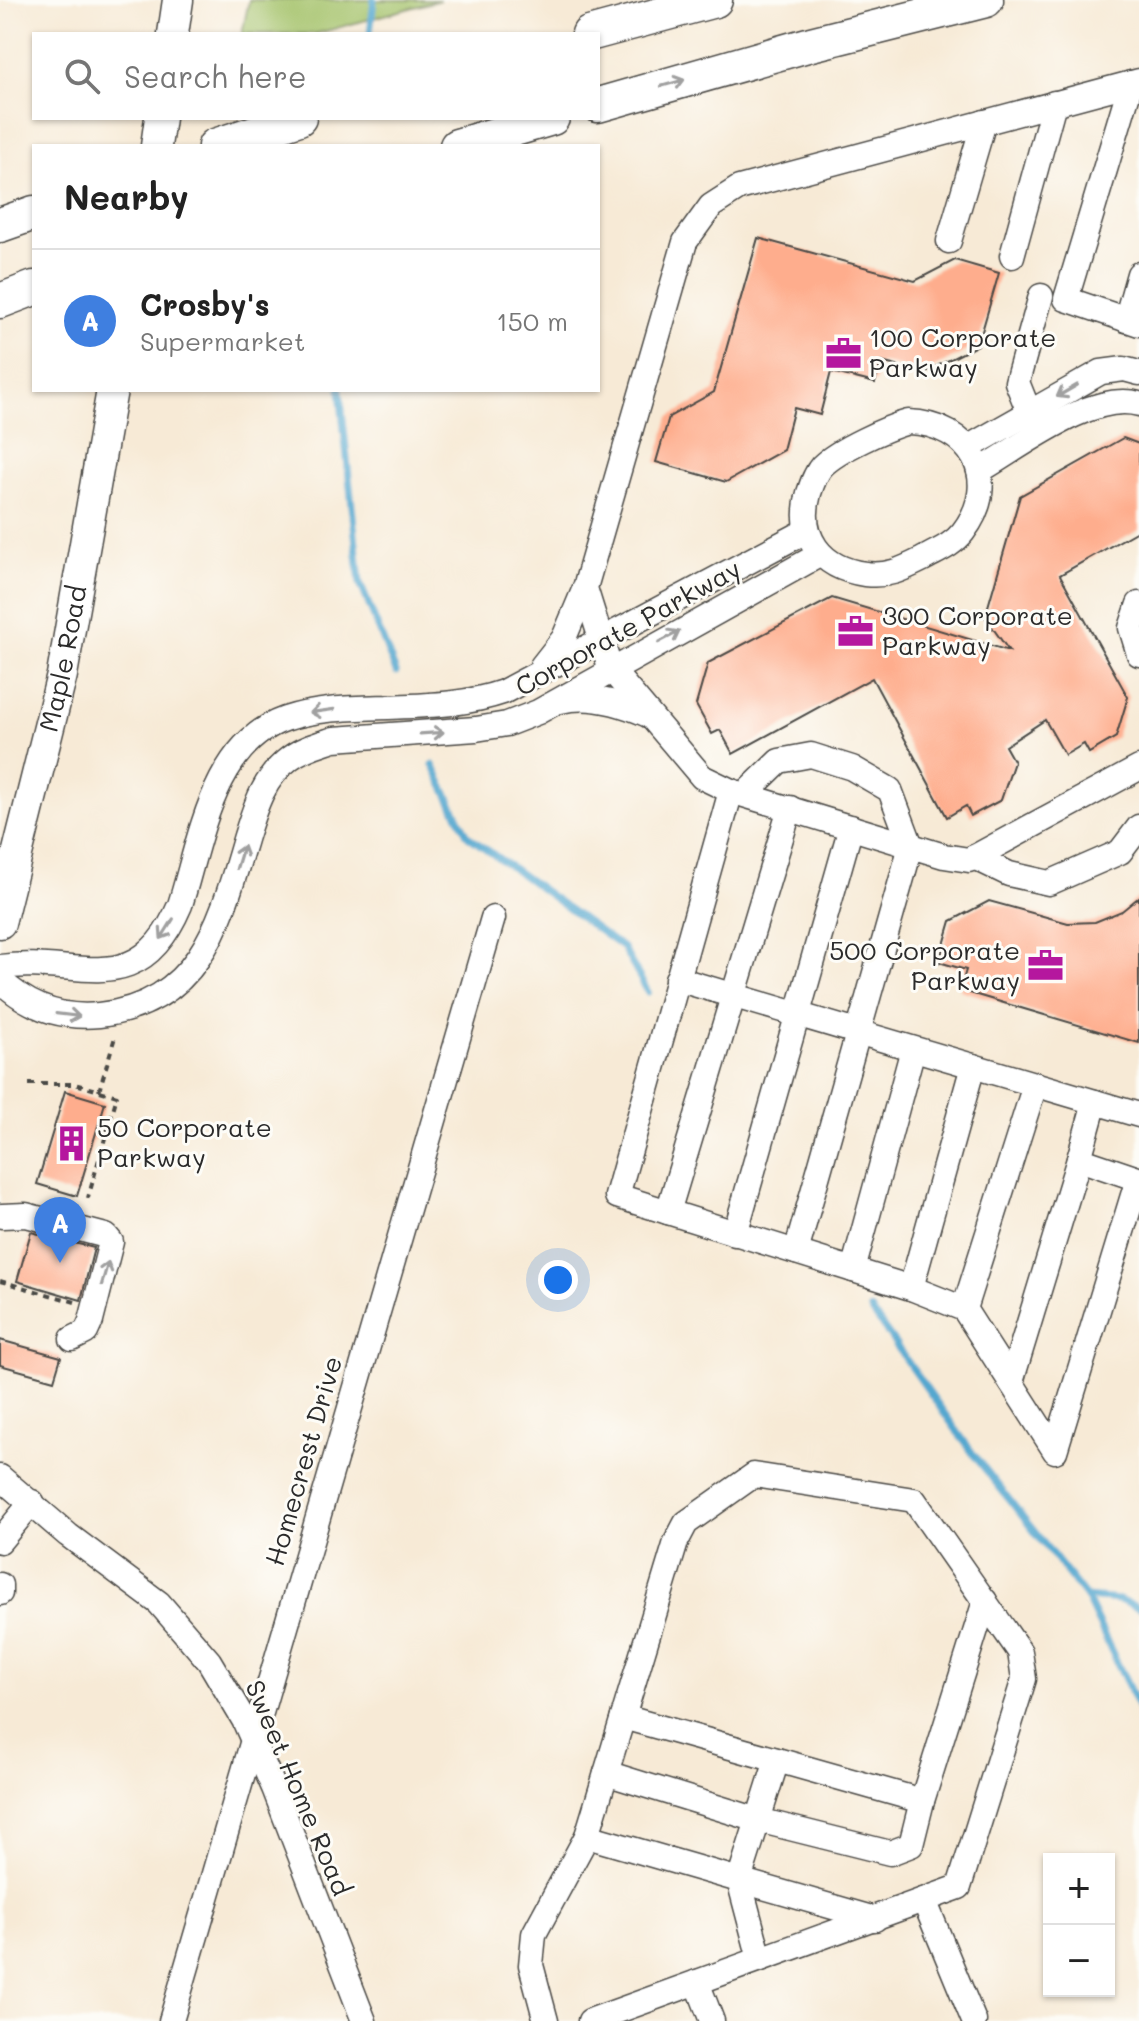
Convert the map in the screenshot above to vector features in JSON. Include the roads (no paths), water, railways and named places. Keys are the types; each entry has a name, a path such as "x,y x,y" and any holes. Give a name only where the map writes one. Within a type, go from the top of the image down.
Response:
{"highway":[{"path":"596,32 715,0"},
{"path":"600,104 811,44 986,0"},
{"path":"221,144 293,120"},
{"path":"464,144 545,120"},
{"path":"0,225 32,214"},
{"path":"0,301 32,289"}],"main road":[{"path":"173,32 178,0"},
{"path":"156,144 160,120"},
{"name":"Maple Road","path":"0,923 62,675 112,392"}],"street":[{"path":"530,678 564,638 585,588 685,242 698,220 723,196 739,188 1135,82"},
{"path":"1135,82 1066,299 1132,322 1139,274"},
{"path":"1012,256 1054,103"},
{"path":"949,241 984,122"},
{"path":"1040,435 1027,414 1017,382 1041,296"},
{"path":"969,447 1101,372 1124,369 1139,373"},
{"path":"979,471 1088,409 1110,401 1139,404"},
{"path":"908,422 931,423 950,430 969,447 979,471 979,493 963,531 951,543 901,571 880,576 855,573 819,555 806,531 806,505 813,480 823,465 890,427 908,422"},
{"name":"Corporate Parkway","path":"0,967 33,962 82,971 106,970 150,951 172,924 180,905 222,777 250,742 282,720 308,713 477,701 530,678 806,531"},
{"name":"Corporate Parkway","path":"0,980 16,995 50,1013 81,1017 129,1009 158,996 198,962 214,935 257,801 277,771 309,747 334,739 507,724 554,702 610,668 819,555"},
{"path":"585,588 610,668 702,777 738,792 944,856 969,860 1138,775"},
{"path":"1139,604 1131,628 1139,654"},
{"path":"554,702 573,698 614,702 651,717"},
{"path":"393,707 393,736"},
{"path":"796,1252 911,846 890,790 852,768 811,755 779,761 738,792 677,979 617,1196 911,1288 964,1309 1055,1451 1138,1179 1079,1159"},
{"path":"668,1212 790,808"},
{"path":"735,1234 851,827"},
{"path":"974,857 1009,874 1049,883 1120,852 1139,827"},
{"name":"Homecrest Drive","path":"171,2021 493,918"},
{"path":"677,979 1139,1115"},
{"path":"853,1270 913,1049"},
{"path":"911,1288 973,1066"},
{"path":"964,1309 1035,1085"},
{"path":"1011,1382 1095,1102"},
{"path":"2,1216 26,1215 106,1236 111,1242 91,1321 86,1332 72,1339"},
{"path":"546,2021 531,1965 534,1934 587,1836 676,1542 686,1523 754,1475 914,1500 1020,1652 1024,1679 959,1887 590,2021"},
{"name":"Sweet Home Road","path":"0,1477 172,1615 209,1661 253,1740 364,2021"},
{"path":"0,1541 32,1502"},
{"path":"0,1585 0,1593"},
{"path":"606,1773 758,1820 890,1853 911,1845 985,1601"},
{"path":"623,1717 922,1801"},
{"path":"760,1959 739,1880 777,1760"},
{"path":"587,1836 875,1919"},
{"path":"924,1900 974,2021"},
{"path":"697,1982 712,2021"}],"waterway":[{"path":"370,32 374,0"},
{"path":"340,392 360,583 396,672"},
{"path":"433,765 468,836 623,948 648,992"},
{"path":"871,1310 974,1455 1086,1597 1139,1709"},
{"path":"1086,1597 1119,1600 1139,1608"}],"place":[{"name":"100 Corporate Parkway","path":"843,353"},
{"name":"300 Corporate Parkway","path":"856,631"},
{"name":"500 Corporate Parkway","path":"1046,966"},
{"name":"50 Corporate Parkway","path":"71,1143"},
{"name":"Crosby's","path":"60,1263"}]}
